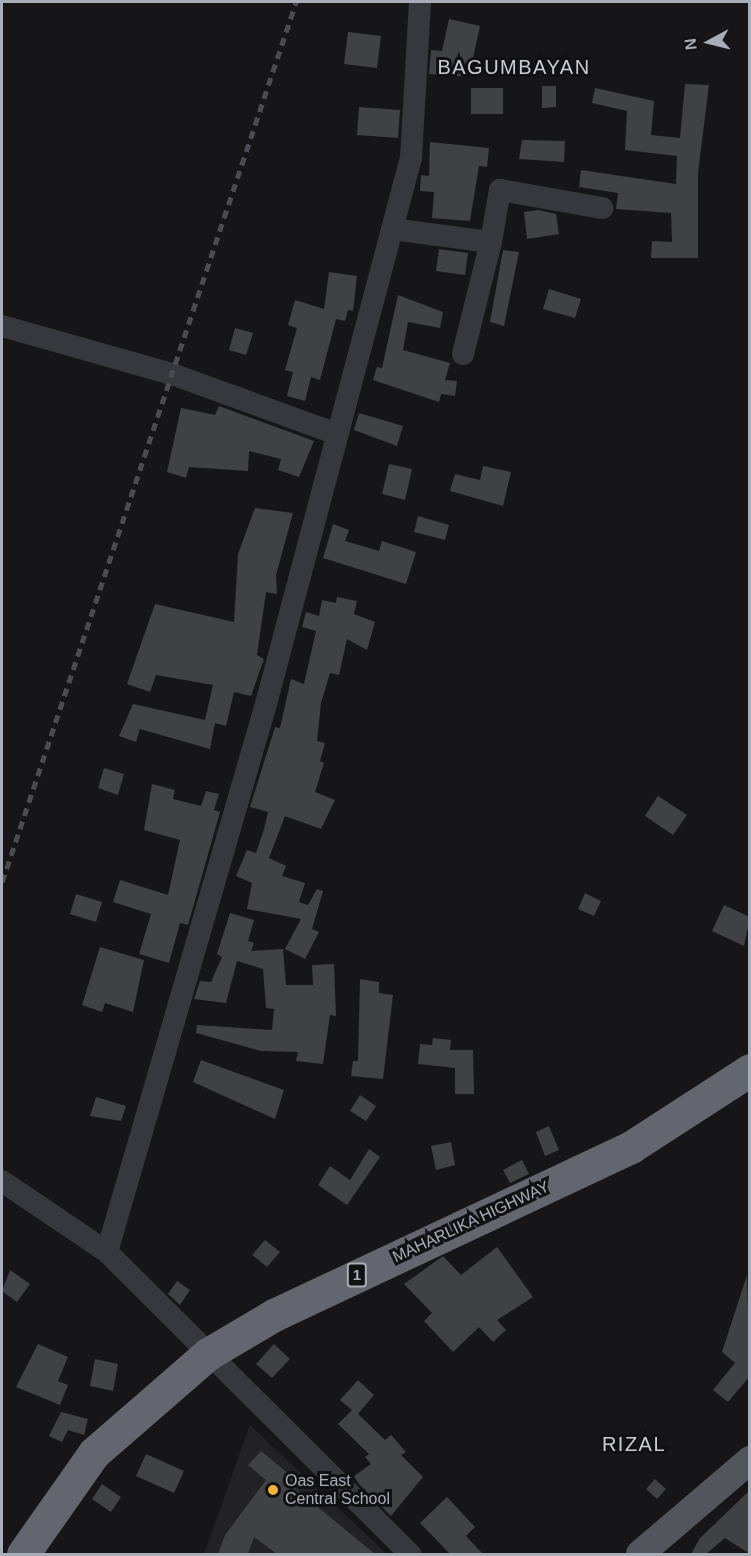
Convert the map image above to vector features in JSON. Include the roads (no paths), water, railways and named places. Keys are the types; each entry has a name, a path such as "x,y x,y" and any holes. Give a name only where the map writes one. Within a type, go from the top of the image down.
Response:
{"highway":[{"name":"MAHARLIKA HIGHWAY","path":"24,1554 94,1453 208,1354 274,1315 631,1147 750,1070"}],"main road":[{"path":"640,1554 745,1473"}],"street":[{"path":"107,1252 266,704 411,158 420,2"},
{"path":"463,354 491,242 500,190 602,208"},
{"path":"392,229 491,242"},
{"path":"2,326 172,374 337,434"},
{"path":"2,1181 107,1252 410,1554"}],"railway":[{"path":"2,882 296,2"}],"place":[{"name":"Oas East Central School","path":"273,1490"}],"district":[{"name":"BAGUMBAYAN","path":"514,67"},
{"name":"RIZAL","path":"634,1444"}]}
